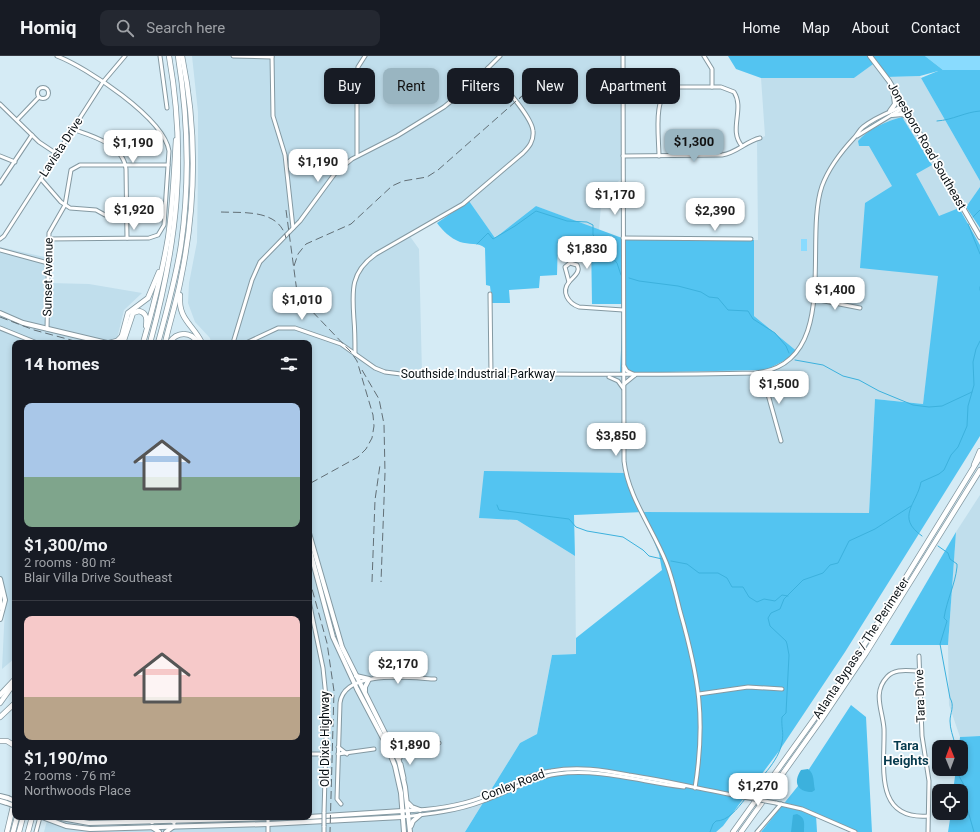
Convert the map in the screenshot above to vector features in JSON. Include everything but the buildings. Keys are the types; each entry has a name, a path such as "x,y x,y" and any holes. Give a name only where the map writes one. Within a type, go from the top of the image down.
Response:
{"highway":[{"path":"151,340 168,273 176,225 179,167 176,120 169,56"},
{"path":"159,340 178,263 183,227 186,182 185,111 178,56"},
{"path":"182,56 190,110 193,175 190,225 179,302 185,321 200,340"},
{"path":"144,340 165,253 173,196 176,120"},
{"path":"156,340 173,273 186,182"},
{"path":"123,340 129,311 143,303 151,294 165,253"},
{"path":"166,340 182,278"},
{"path":"123,340 132,314 137,311 141,312 146,320 143,340"},
{"path":"172,340 174,337 183,333 192,336 195,340"},
{"path":"973,468 974,461 980,451"},
{"name":"Atlanta Bypass / The Perimeter","path":"733,832 845,676 980,457"},
{"name":"Atlanta Bypass / The Perimeter","path":"740,832 817,726 866,653 979,472"},
{"path":"0,695 12,682"},
{"path":"0,703 12,686"},
{"path":"0,717 12,706"},
{"path":"0,741 7,741 12,744"},
{"path":"7,832 12,813"},
{"path":"13,832 16,820"},
{"path":"20,832 23,820"},
{"path":"28,832 31,820"}],"main road":[{"name":"Jonesboro Road Southeast","path":"870,56 885,74 980,237"},
{"path":"893,88 895,104 891,113 902,114 910,118"},
{"path":"0,313 24,323 95,340"},
{"path":"312,544 339,641 355,675 357,684 365,694 391,742 399,761 407,802 410,830"},
{"path":"312,558 333,637 391,756 397,773 404,830"},
{"path":"0,579 5,600 0,619"},
{"path":"0,590 0,608"},
{"path":"355,675 369,679 365,686 365,694"},
{"path":"0,796 12,801"},
{"path":"0,801 8,800"},
{"path":"393,812 398,808 401,800"},
{"path":"407,802 412,807 420,810"},
{"path":"312,817 402,812"},
{"path":"410,830 413,821 420,815"},
{"path":"312,819 402,817"},
{"path":"391,818 399,821 404,830"},
{"path":"50,820 66,826 87,829 163,824 268,820"},
{"path":"72,820 88,823 152,825 163,832 174,824 268,820"},
{"path":"152,825 156,820"},
{"path":"170,820 174,824"}],"street":[{"path":"48,239 152,238 162,231 168,165 168,146 159,131 139,110 78,65 57,56"},
{"name":"Lavista Drive","path":"0,239 4,236 103,82 125,56"},
{"path":"160,56 167,108"},
{"path":"233,56 272,56 273,116 285,155 293,228"},
{"path":"357,155 357,75 358,67 365,56"},
{"path":"488,68 500,56"},
{"path":"623,56 623,238 625,273 623,310 624,461 626,477 632,492 668,567 692,653 699,694 701,743 695,788"},
{"path":"704,56 712,69 712,87"},
{"path":"659,156 659,104 663,93 673,87 727,88 736,96 738,106 736,133 742,146"},
{"path":"17,120 39,97"},
{"path":"355,354 353,290 356,276 363,264 376,254 463,204 523,153 531,143 533,132 530,121 514,101"},
{"path":"0,104 43,146 57,154"},
{"path":"235,340 255,271 266,254 293,228 336,172 357,155 397,136 428,118 447,104"},
{"name":"Southside Industrial Parkway","path":"854,138 904,106"},
{"name":"Southside Industrial Parkway","path":"252,340 278,328 295,328 329,339 375,368 394,374 623,376 762,373 786,362 800,347 808,328 816,282 816,220 819,194 832,165 862,127 880,116 891,113"},
{"path":"880,116 882,120"},
{"path":"72,130 108,144 122,158 126,165 127,238"},
{"path":"0,183 32,135"},
{"path":"623,156 722,155 733,152 750,141 760,138"},
{"path":"0,156 15,162"},
{"path":"65,205 69,174 74,167 80,165 168,165"},
{"path":"41,179 65,205 75,210 96,210 105,215 127,215"},
{"name":"Sunset Avenue","path":"47,329 48,239 52,226 65,205"},
{"path":"623,238 751,239"},
{"path":"0,250 48,263"},
{"path":"569,282 565,267 570,263 577,264 578,272 565,288 565,295 574,306 579,308 623,310"},
{"path":"490,294 491,374"},
{"path":"814,299 860,308"},
{"path":"0,328 30,340"},
{"path":"623,364 626,371 634,375 627,380 623,388"},
{"path":"762,373 781,441"},
{"path":"605,376 618,381 623,388"},
{"name":"Old Dixie Highway","path":"312,615 323,668 327,707 324,832"},
{"name":"Tara Drive","path":"919,656 922,736 928,781 928,832"},
{"path":"919,671 896,671 887,677 879,691 878,701 884,728 884,776 886,790 891,802 897,808 910,815 916,817 928,816"},
{"path":"340,804 337,799 337,767 341,698 345,692 357,684 369,679 435,679"},
{"path":"699,694 748,687 782,689"},
{"path":"391,742 431,746 438,743"},
{"path":"401,744 397,749 404,773 404,784"},
{"path":"338,746 347,754"},
{"path":"338,754 347,754 374,749"},
{"path":"312,754 326,754"},
{"name":"Conley Road","path":"402,812 474,800 528,777 565,769 595,769 667,781 695,788"},
{"name":"Conley Road","path":"402,817 467,806 529,781 565,773 604,774 695,788 781,804 798,808 853,832"},
{"path":"757,832 781,804"},
{"path":"36,832 41,820"},
{"path":"268,820 268,832"},
{"path":"163,824 163,832"}],"shaded area":[{"path":"192,56 625,56 625,68 586,68 586,104 624,104 623,178 602,193 599,230 536,206 495,238 468,200 409,235 419,249 422,374 491,373 566,376 620,373 766,370 799,353 754,316 754,240 758,240 757,140 765,136 761,78 854,78 876,62 886,77 920,76 980,181 980,187 961,214 931,342 923,404 875,399 869,513 642,512 479,518 517,520 575,556 576,654 552,655 537,734 520,743 465,832 44,832 47,820 66,820 89,824 135,825 136,820 312,820 312,340 210,340 195,322 188,303 189,283 197,242 198,112"},
{"path":"728,56 925,56 943,70 980,70 980,181 921,78 938,71 920,76 886,77 876,62 854,78 761,78 736,69"},
{"path":"925,56 980,56 980,70 943,70"},
{"path":"902,117 932,165 916,174 939,216 959,208 980,245 980,436 845,652 779,751 723,826 716,832 465,832 520,743 537,734 552,655 576,654 576,638 662,570 659,554 642,512 869,513 875,399 923,404 938,276 860,268 865,203 892,186 869,146 859,146 858,141 878,126"},
{"path":"980,187 980,228 966,207"},
{"path":"469,201 495,238 536,206 622,238 754,240 754,316 799,353 766,370 620,373 623,304 592,304 591,238 558,239 557,275 540,276 539,288 509,290 510,303 492,303 490,286 486,285 485,248 477,244 463,243 456,240 447,234 437,223"},
{"path":"801,239 807,239 807,251 801,251"},
{"path":"0,247 49,258 49,283 89,284 142,293 124,310 117,340 12,340 12,661 2,669 5,607 0,582"},
{"path":"484,471 626,473 642,512 574,515 575,556 517,520 479,518"},
{"path":"980,495 980,736 960,737 949,705 948,645 956,532"},
{"path":"956,532 948,645 890,645"},
{"path":"851,705 866,717 872,832 858,832 816,815 817,832 761,832 798,786"},
{"path":"980,736 980,832 948,832 950,820 968,820 968,784 954,784 955,776 968,776 968,740 960,740 960,737"},
{"path":"808,769 812,773 813,778 815,790 812,792 807,792 800,788 797,782 797,778 801,770"},
{"path":"797,814 803,819 804,832 791,832 793,815"}],"waterway":[{"path":"937,121 980,111"},
{"path":"973,217 980,210"},
{"path":"477,244 488,233 493,239 536,211 567,221 587,222 593,225 593,235 617,263 621,275"},
{"path":"968,224 980,254"},
{"path":"629,278 639,281 678,286 701,292 709,297 718,298 728,310 748,311 753,319 775,333 786,346 789,353"},
{"path":"922,536 910,523 910,510 921,482 939,474 944,470 951,455 958,447 967,426 968,406 974,385 973,362 976,349 980,341"},
{"path":"795,360 823,365 843,376 859,380 879,391 913,405 929,407 942,406 972,392"},
{"path":"497,505 499,510 569,519 576,527 587,531 623,537 643,550 649,556 662,559"},
{"path":"746,796 777,757 783,739 782,717 786,713 789,655 786,641 770,626 768,618 771,613 780,609 784,599 803,580 823,573 830,565 838,563 849,541 875,529 911,506"},
{"path":"938,546 948,553 950,559 957,564 955,580 944,618 947,621 940,644 952,704 950,721 954,740"},
{"path":"671,561 687,564 699,573 718,573 727,578 732,587 743,587 749,597 757,602 764,599 775,601 782,595 788,596"},
{"path":"959,776 964,785 966,804 974,832"},
{"path":"710,832 716,821 728,817 745,799"}],"railway":[{"path":"519,99 522,96"},
{"path":"294,266 298,254 306,244 351,224 392,186 403,181 427,177 438,170 522,96"},
{"path":"286,210 297,292 306,305 351,352 357,361 373,415 374,426 372,438 366,449 358,457 312,482"},
{"path":"221,212 260,214 268,217 276,222 282,229 286,238"},
{"path":"0,317 34,330 71,340"},
{"path":"362,370 379,399 384,424 385,473 381,582"},
{"path":"372,582 375,500 380,465"},
{"path":"312,589 327,643 334,691 330,832"}],"district":[{"name":"Tara Heights","path":"906,752"}]}
